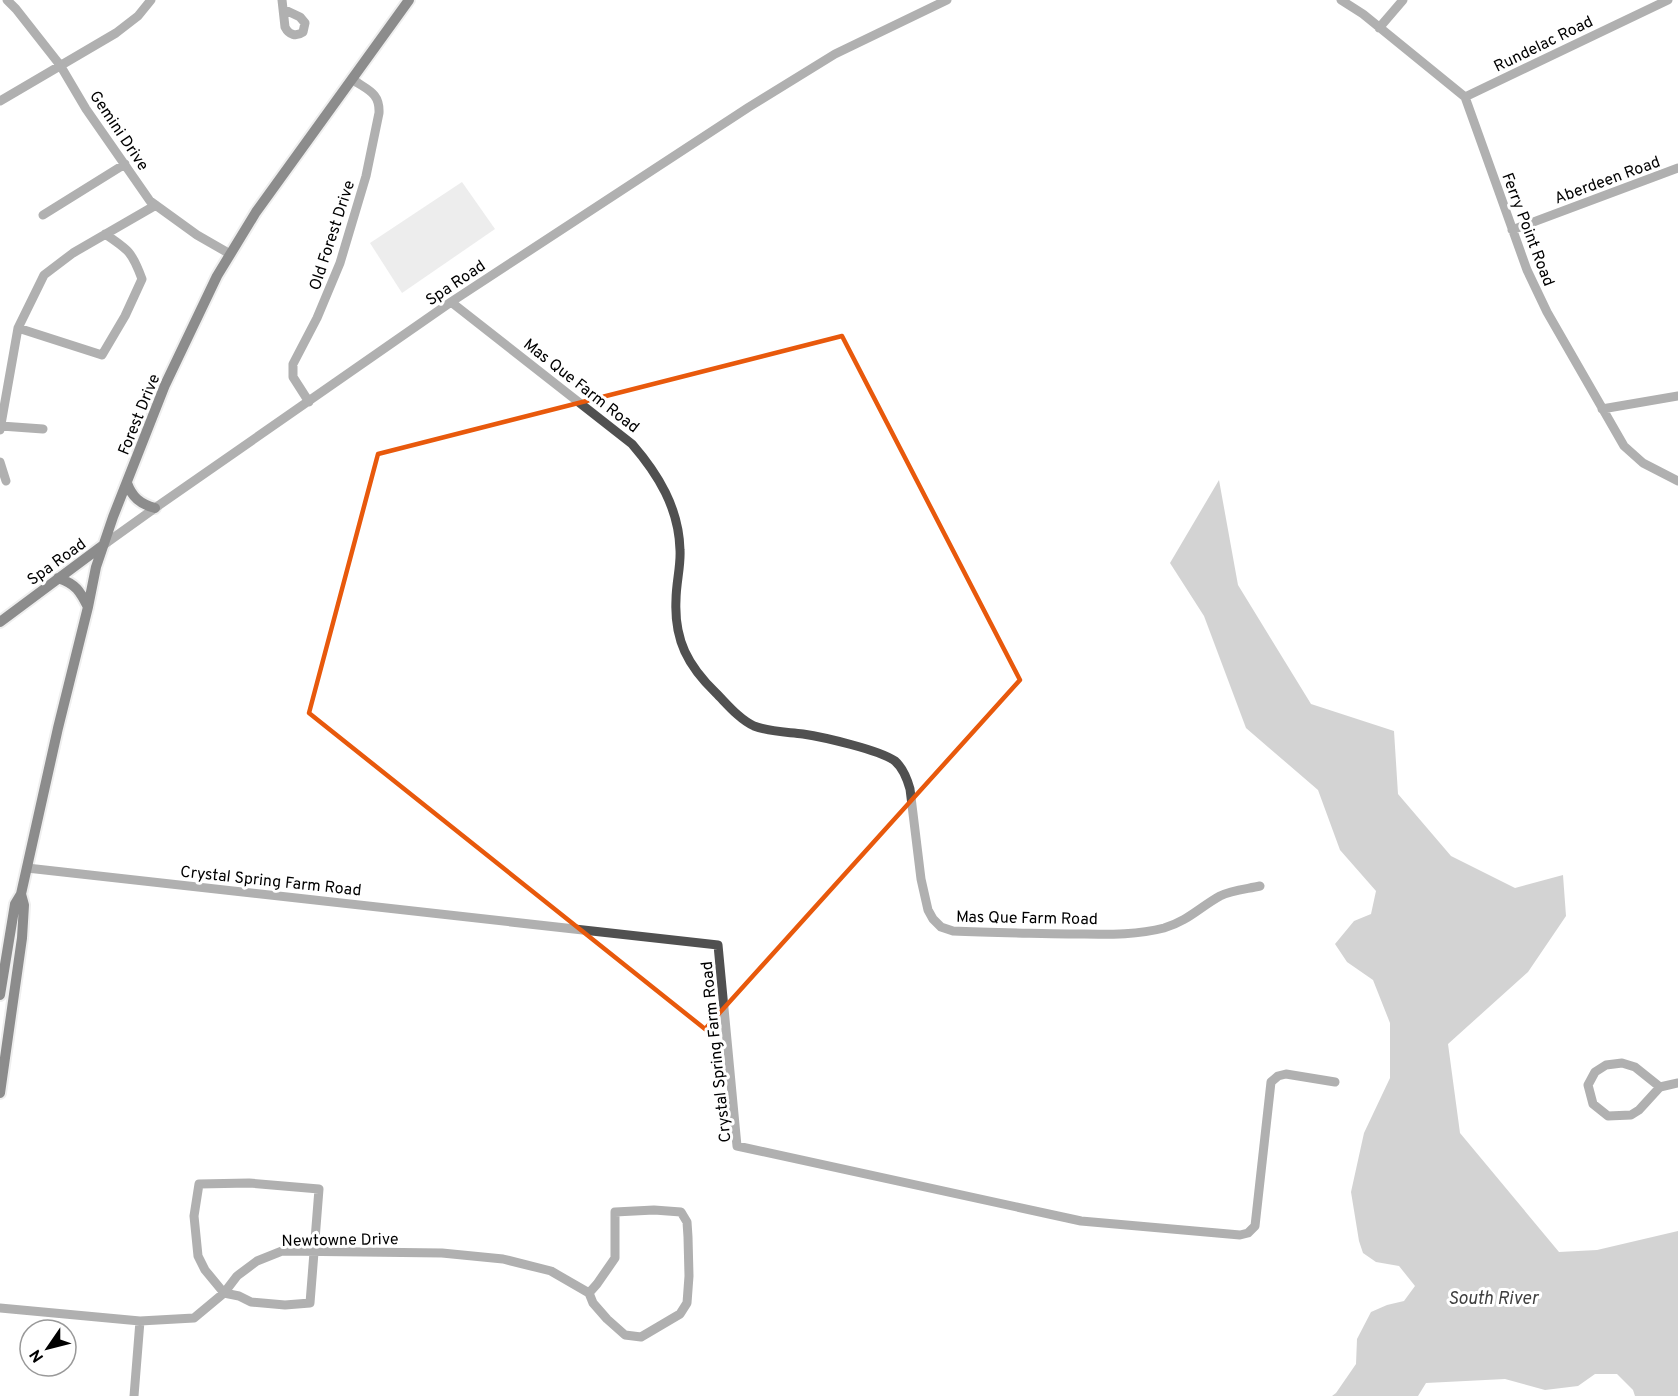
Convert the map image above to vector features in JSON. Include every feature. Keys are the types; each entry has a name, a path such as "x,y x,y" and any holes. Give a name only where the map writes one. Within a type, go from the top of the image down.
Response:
{"main road":[{"name":"Forest Drive","path":"0,994 15,904 21,894 96,567 141,443 176,359 230,254 260,205 409,0"},
{"path":"127,483 137,500 155,508"},
{"name":"Spa Road","path":"0,622 102,546"},
{"path":"58,578 71,582 80,591 88,607"},
{"name":"Forest Drive","path":"0,1093 22,938 24,905 21,894"}],"street":[{"name":"Gemini Drive","path":"7,0 60,65 86,109 150,201 196,235 230,254"},
{"path":"0,101 116,33 138,16 151,0"},
{"name":"Spa Road","path":"102,546 451,302 749,107 835,54 947,0"},
{"path":"1341,0 1363,14 1465,97"},
{"path":"1379,28 1403,0"},
{"name":"Rundelac Road","path":"1465,97 1668,0"},
{"name":"Old Forest Drive","path":"309,402 293,377 293,364 321,310 340,263 366,176 379,113 376,96 352,79"},
{"name":"Ferry Point Road","path":"1465,97 1527,270 1547,312 1624,446 1643,463 1678,481"},
{"path":"43,215 124,164"},
{"name":"Aberdeen Road","path":"1512,230 1678,168"},
{"path":"43,429 0,428 18,328 44,275 73,253 156,205"},
{"path":"18,328 102,355 125,316 142,279 135,261 126,248 105,234"},
{"name":"Mas Que Farm Road","path":"451,302 632,444 656,473 672,508 681,551 675,602 682,644 692,668 707,685 753,725 776,731 805,734 853,746 888,757 900,766 910,789 925,902 933,919 941,927 953,931 982,932 1122,934 1142,932 1179,922 1228,893 1260,886"},
{"path":"1602,409 1678,396"},
{"path":"0,462 6,481"},
{"name":"Crystal Spring Farm Road","path":"27,868 718,945 737,1146 1082,1221 1248,1233 1256,1226 1271,1082 1278,1076 1286,1074 1335,1082"},
{"path":"1660,1087 1635,1067 1622,1063 1605,1065 1595,1072 1588,1084 1593,1104 1608,1116 1631,1115 1639,1110 1660,1087 1678,1083"},
{"path":"249,1183 319,1189 310,1303 285,1305 250,1302 239,1296 224,1293 205,1270 198,1256 194,1216 199,1184 249,1183"},
{"name":"Newtowne Drive","path":"0,1308 141,1321 194,1318 224,1293 237,1276 257,1261 282,1251 442,1253 503,1258 551,1271 589,1293 593,1303 625,1335 641,1337 680,1314 687,1304 689,1276 687,1222 681,1212 654,1210 615,1212 615,1258 589,1293"},
{"path":"134,1396 136,1354 141,1321"}],"highlighted area":[{"path":"842,336 1020,680 705,1029 309,713 378,454"}],"shaded area":[{"path":"462,182 495,229 402,293 370,243"}],"water":[{"name":"South River","path":"1219,480 1238,585 1311,704 1394,731 1398,794 1451,856 1515,888 1563,875 1566,916 1528,972 1448,1044 1460,1133 1559,1252 1597,1250 1678,1231 1678,1396 1635,1396 1633,1390 1617,1374 1595,1374 1578,1386 1545,1390 1505,1379 1426,1383 1418,1396 1332,1396 1356,1364 1357,1339 1371,1312 1404,1301 1415,1286 1399,1266 1376,1262 1363,1253 1351,1192 1364,1133 1390,1078 1390,1023 1373,980 1347,962 1335,944 1354,921 1371,914 1376,891 1340,850 1318,790 1246,728 1204,616 1170,563"}]}
